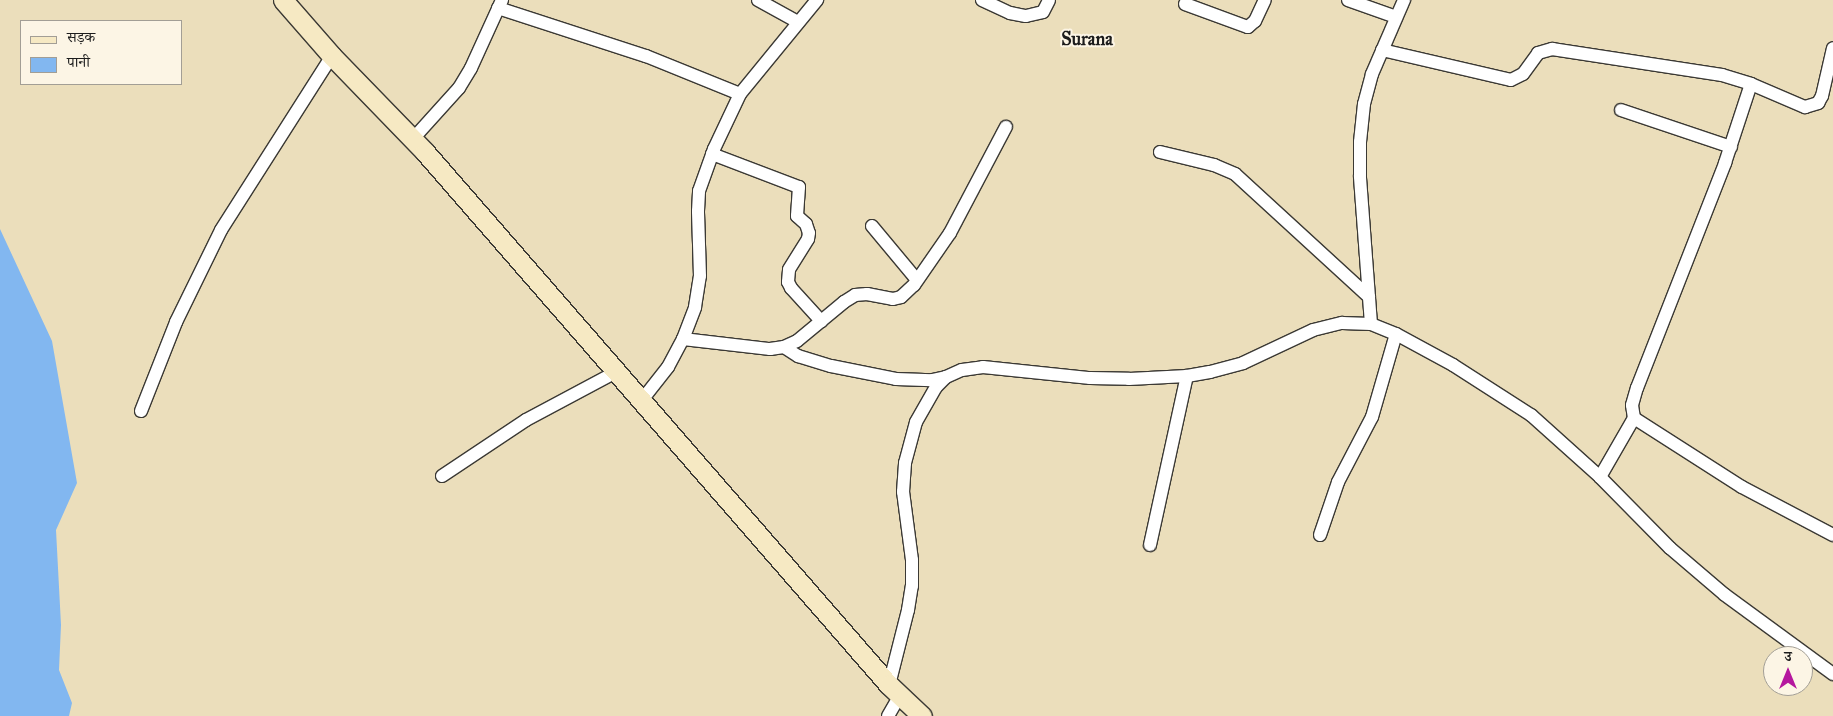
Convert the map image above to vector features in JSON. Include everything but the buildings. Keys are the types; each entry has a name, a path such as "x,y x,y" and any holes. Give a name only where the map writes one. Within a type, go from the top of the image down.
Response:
{"street":[{"path":"282,0 412,140 895,690 922,716"},
{"path":"758,0 798,22"},
{"path":"642,400 668,367 683,339 698,291 700,261 699,191 712,154 740,94 817,0"},
{"path":"982,0 1010,13 1026,16 1042,12 1049,0"},
{"path":"1185,4 1248,27 1255,21 1265,0"},
{"path":"1348,0 1396,18"},
{"path":"1371,324 1360,176 1360,142 1364,104 1372,74 1404,0"},
{"path":"412,140 459,88 471,68 500,4 646,56 740,94"},
{"path":"1382,50 1511,80 1523,74 1538,53 1552,49 1722,75 1751,84 1798,106 1812,107 1818,103 1822,96 1833,48"},
{"path":"141,411 176,322 221,230 332,56"},
{"path":"1600,477 1634,418 1632,405 1637,388 1730,147 1751,84"},
{"path":"1622,110 1730,147"},
{"path":"683,339 770,349 797,342 855,295 867,294 893,299 901,297 917,280 950,233 1006,127"},
{"path":"1160,152 1214,165 1235,174 1369,297"},
{"path":"712,154 799,187 797,216 806,224 809,233 808,240 789,270 788,282 791,288 821,321"},
{"path":"872,226 917,280"},
{"path":"784,346 798,356 830,366 896,379 932,380 946,377 962,370 982,367 1109,378 1187,376 1210,372 1243,362 1327,325 1342,323 1371,324 1396,334 1453,365 1525,412 1600,477 1670,548 1718,589 1833,674"},
{"path":"1320,535 1338,482 1372,417 1396,334"},
{"path":"442,476 526,420 616,372"},
{"path":"1150,545 1187,376"},
{"path":"888,716 895,690 912,586 912,560 903,492 905,463 916,422 936,387 946,377"},
{"path":"1634,418 1742,487 1833,535"}],"water":[{"path":"0,229 52,341 77,483 56,530 61,625 59,670 72,703 69,716 0,716"}],"district":[{"name":"Surana","path":"1087,39"}]}
